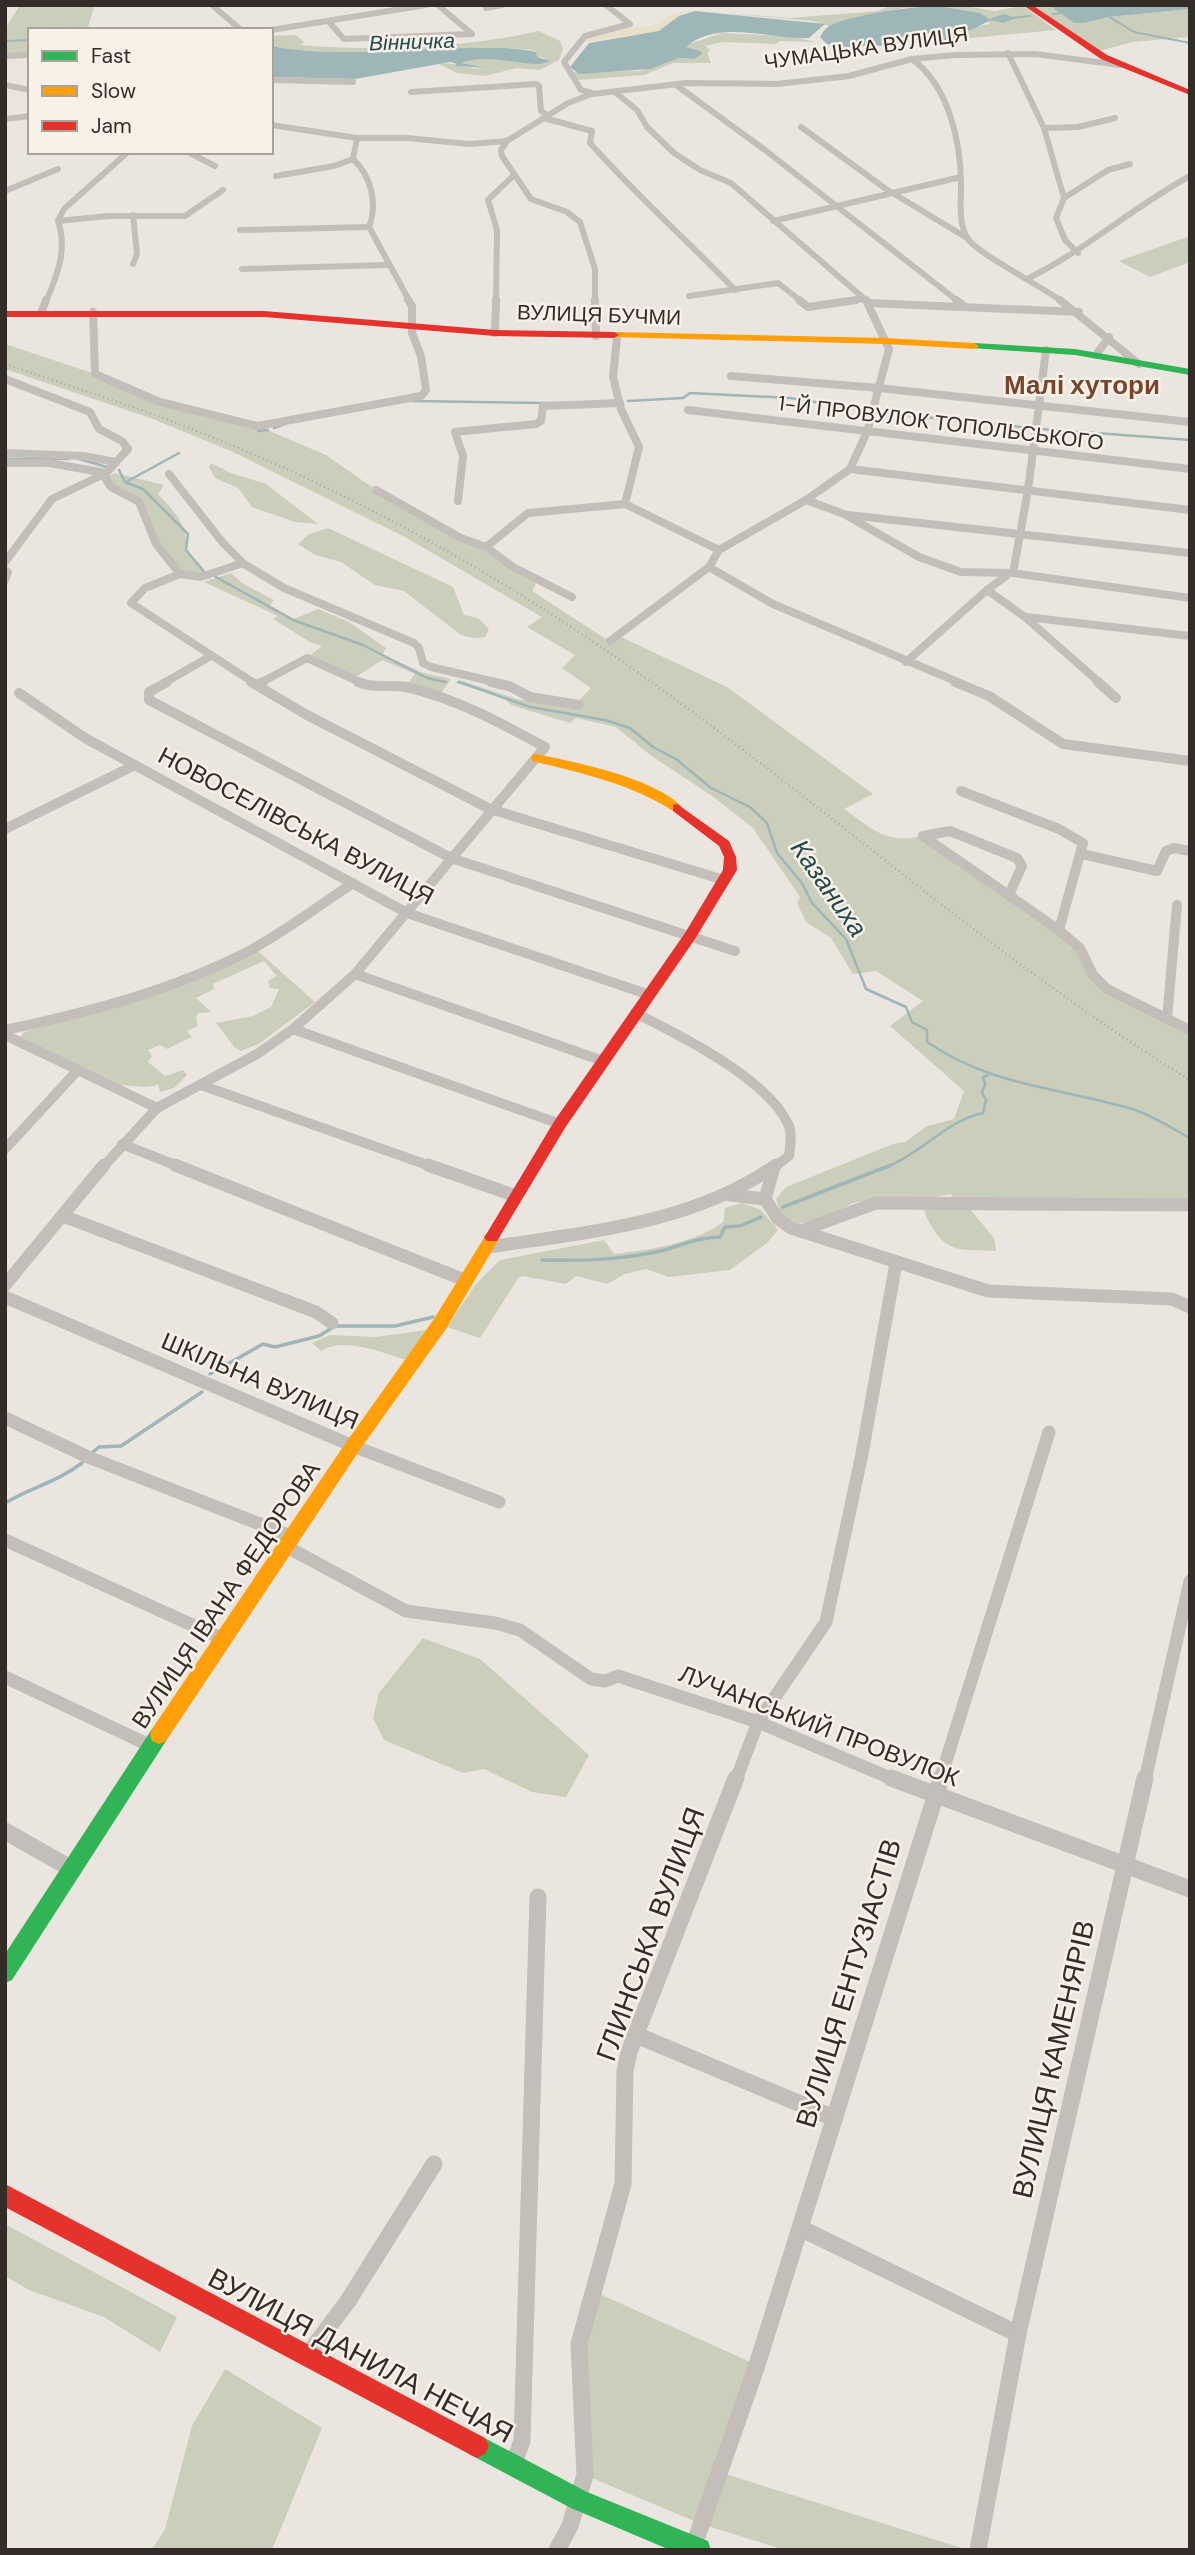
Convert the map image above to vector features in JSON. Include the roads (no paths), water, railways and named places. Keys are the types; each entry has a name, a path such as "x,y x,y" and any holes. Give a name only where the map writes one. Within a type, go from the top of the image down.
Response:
{"street":[{"path":"212,5 239,28"},
{"path":"273,30 425,5"},
{"path":"328,21 344,39 460,37 472,34 438,5"},
{"path":"486,8 502,5"},
{"path":"607,6 624,5"},
{"path":"1027,5 1084,55 1120,65 1190,93"},
{"path":"599,94 581,90 578,80 565,67 564,62 585,36 630,24 607,6"},
{"path":"1008,53 1044,128 1050,158 1064,198"},
{"name":"ЧУМАЦЬКА ВУЛИЦЯ","path":"273,125 357,138 407,138 469,145 507,141 582,96 695,82 777,84 849,76 912,59 1008,53 1084,55"},
{"path":"5,56 28,55"},
{"path":"912,59 923,65 938,84 953,132 961,177 962,221 967,238"},
{"path":"273,80 353,82"},
{"path":"411,92 536,84 541,111 546,117 592,131 590,143 628,186 670,222 734,290"},
{"path":"5,85 28,90"},
{"path":"676,85 765,150 965,307"},
{"path":"610,641 709,567 719,550 739,542 785,509 806,500 850,469 867,432 888,349 867,301 731,183 700,170 674,153 647,127 637,110 615,92"},
{"path":"5,119 28,116"},
{"path":"1044,128 1078,127 1115,118"},
{"path":"801,127 942,225 967,238 1079,312 1139,364"},
{"path":"357,138 354,159 367,176 371,192 372,222 369,227"},
{"path":"507,141 501,150 513,176 531,199 568,212 580,222 594,269 596,336"},
{"path":"58,221 71,200 117,167 127,154"},
{"path":"192,154 215,166"},
{"path":"276,176 291,171 328,169 354,159"},
{"path":"1078,253 1064,242 1061,225 1056,218 1064,198 1108,170 1130,164"},
{"path":"5,191 58,169"},
{"path":"495,332 497,230 488,200 513,176"},
{"path":"1029,278 1078,253 1153,196 1190,176"},
{"path":"773,221 961,177"},
{"path":"58,221 133,215 185,216 223,190"},
{"path":"133,215 137,254 133,264"},
{"path":"41,313 63,257 64,235 58,221"},
{"path":"240,230 369,227"},
{"path":"93,312 95,374 160,402 258,426 421,396 426,390 421,356 412,333 412,306 387,265 369,227"},
{"path":"242,269 387,265"},
{"path":"689,296 778,283 808,307 867,301 1079,312"},
{"name":"ВУЛИЦЯ БУЧМИ","path":"5,314 264,314 495,332 617,337 886,341 1096,355 1190,372"},
{"path":"617,337 613,377 620,403 639,447 625,504"},
{"path":"1096,355 1109,337"},
{"path":"1013,573 1034,451 1046,350"},
{"path":"731,376 878,388 1190,422"},
{"path":"5,379 90,412 100,429 126,445 124,455 106,473 52,499 32,521 5,562"},
{"path":"458,501 463,456 455,432 536,424 541,421 543,406 620,403"},
{"name":"1-Й ПРОВУЛОК ТОПОЛЬСЬКОГО","path":"688,410 1190,469"},
{"path":"5,453 83,456 116,462"},
{"path":"5,463 49,463 106,473"},
{"path":"850,469 1190,510"},
{"path":"106,473 105,478 111,487 139,502 156,544 180,574"},
{"path":"169,474 243,563 287,589 368,620 414,643 419,648 423,663 431,667 509,686 530,697 579,705"},
{"path":"376,490 461,538 486,547 513,567 572,597"},
{"path":"806,500 844,514 919,557 946,567 974,573 1013,573 1190,598"},
{"path":"486,547 528,513 625,504 719,550"},
{"path":"844,514 1019,532 1190,554"},
{"path":"243,563 201,577 180,574 145,588 134,595 131,603 209,657 307,715 490,809 724,880 730,870 730,857 724,844 679,808 631,783 540,752 490,718 405,687 365,685 307,658 257,685"},
{"path":"709,567 773,604 989,696 1069,747 1190,761"},
{"path":"5,570 8,572 5,580"},
{"path":"906,662 994,582 1013,573"},
{"path":"987,590 1025,617 1115,698"},
{"path":"1025,617 1190,636"},
{"path":"209,657 149,692 149,700 451,858 735,951"},
{"name":"НОВОСЕЛІВСЬКА ВУЛИЦЯ","path":"19,693 56,721 407,913 648,994"},
{"path":"5,1285 122,1144 157,1108 201,1085 293,1029 355,974 540,752"},
{"path":"5,829 135,765"},
{"path":"961,791 1079,838 1083,843 1059,930"},
{"path":"1009,895 1022,866 1017,858 950,831 923,836 1059,930 1080,948 1093,975 1103,986 1190,1030"},
{"path":"1082,854 1157,871 1166,851 1174,848 1190,851"},
{"name":"ВУЛИЦЯ ІВАНА ФЕДОРОВА","path":"5,1973 70,1868 151,1746 440,1324 489,1247 516,1196 560,1124 690,936 724,880"},
{"path":"5,1030 154,990 226,962 270,938 353,883"},
{"path":"1167,1019 1177,905"},
{"path":"355,974 603,1061"},
{"path":"489,1247 657,1218 730,1195 773,1171 789,1156 790,1130 787,1122 754,1085 691,1040 635,1013"},
{"path":"293,1029 560,1124"},
{"path":"5,1050 10,1038 76,1072 157,1108"},
{"path":"5,1149 76,1072"},
{"path":"201,1085 516,1196"},
{"path":"122,1144 467,1281"},
{"path":"773,1171 765,1199 778,1219 800,1231 896,1263 988,1291 1172,1299 1190,1307"},
{"path":"730,1195 765,1199"},
{"path":"800,1231 832,1221 856,1207 876,1203 1190,1205"},
{"path":"63,1216 316,1312 332,1322"},
{"name":"ГЛИНСЬКА ВУЛИЦЯ","path":"557,2550 579,2500 585,2475 579,2344 623,2184 625,2071 636,2035 758,1722 826,1622 862,1454 896,1263"},
{"name":"ШКІЛЬНА ВУЛИЦЯ","path":"5,1297 354,1446 499,1502"},
{"name":"ЛУЧАНСЬКИЙ ПРОВУЛОК","path":"5,1418 88,1457 290,1542 406,1611 449,1615 520,1630 591,1679 605,1681 618,1676 632,1679 758,1722 934,1796 1190,1889"},
{"name":"ВУЛИЦЯ ЕНТУЗІАСТІВ","path":"696,2549 757,2365 1049,1432"},
{"path":"5,1540 223,1639"},
{"name":"ВУЛИЦЯ КАМЕНЯРІВ","path":"978,2550 1018,2334 1190,1581"},
{"path":"5,1677 151,1746"},
{"path":"5,1831 70,1868"},
{"path":"513,2465 522,2441 538,1897"},
{"path":"636,2035 834,2118"},
{"path":"306,2357 348,2301 434,2164"},
{"name":"ВУЛИЦЯ ДАНИЛА НЕЧАЯ","path":"5,2195 579,2500 696,2549"},
{"path":"800,2228 1018,2334"}],"water":[{"path":"1049,5 1190,5 1190,9 1074,23"},
{"path":"937,6 980,13 989,19 1004,14 1015,18 1003,23 991,20 950,40 932,42 908,38 893,45 846,47 827,44 820,37 829,26 841,21 898,9"},
{"path":"695,11 825,24 809,38 745,32 713,34 699,38 686,47 702,54 694,59 679,58 650,69 579,74 570,67 589,43 659,31 679,16"},
{"path":"273,46 323,52 506,48 536,52 537,57 550,61 533,64 484,59 461,63 487,68 456,66 450,62 355,79 273,77"}],"waterway":[{"path":"1053,14 1062,13"},
{"path":"1106,15 1134,32 1190,43"},
{"name":"Вінничка","path":"1011,18 1030,16"},
{"name":"Вінничка","path":"5,41 28,40"},
{"path":"628,401 683,398 690,393 790,398 866,410"},
{"path":"413,401 545,403"},
{"path":"878,412 1030,428"},
{"path":"274,428 285,424"},
{"path":"1042,429 1190,440"},
{"path":"258,431 268,430"},
{"path":"126,482 179,453"},
{"name":"Казаниха","path":"5,459 68,459"},
{"name":"Казаниха","path":"79,459 107,467"},
{"name":"Казаниха","path":"119,470 125,482 143,489 188,534 186,550 206,574"},
{"path":"214,576 293,620 363,645 427,678 446,682"},
{"name":"Казаниха","path":"459,682 530,707 605,720 630,728 653,747 676,759 711,788 750,807 767,823 777,853 802,883 812,903 846,939 866,989 906,1007 912,1022 927,1030 927,1042 976,1068 1026,1084 1132,1109 1190,1138"},
{"path":"887,1167 912,1154 957,1123 983,1113 986,1100 982,1093 985,1085 983,1077 988,1075"},
{"path":"783,1207 891,1165"},
{"path":"542,1260 599,1259 656,1252 696,1240 720,1237 725,1227 740,1226 761,1217"},
{"path":"210,1374 263,1344 275,1347 319,1336 335,1326 395,1326 433,1317"},
{"path":"92,1453 99,1447 121,1446 202,1392"},
{"path":"5,1503 82,1463"}],"railway":[{"path":"5,364 149,413 247,452 394,522 488,575 580,633 658,687 1034,974 1111,1029 1190,1080"}],"district":[{"name":"Малі хутори","path":"1082,385"}]}
